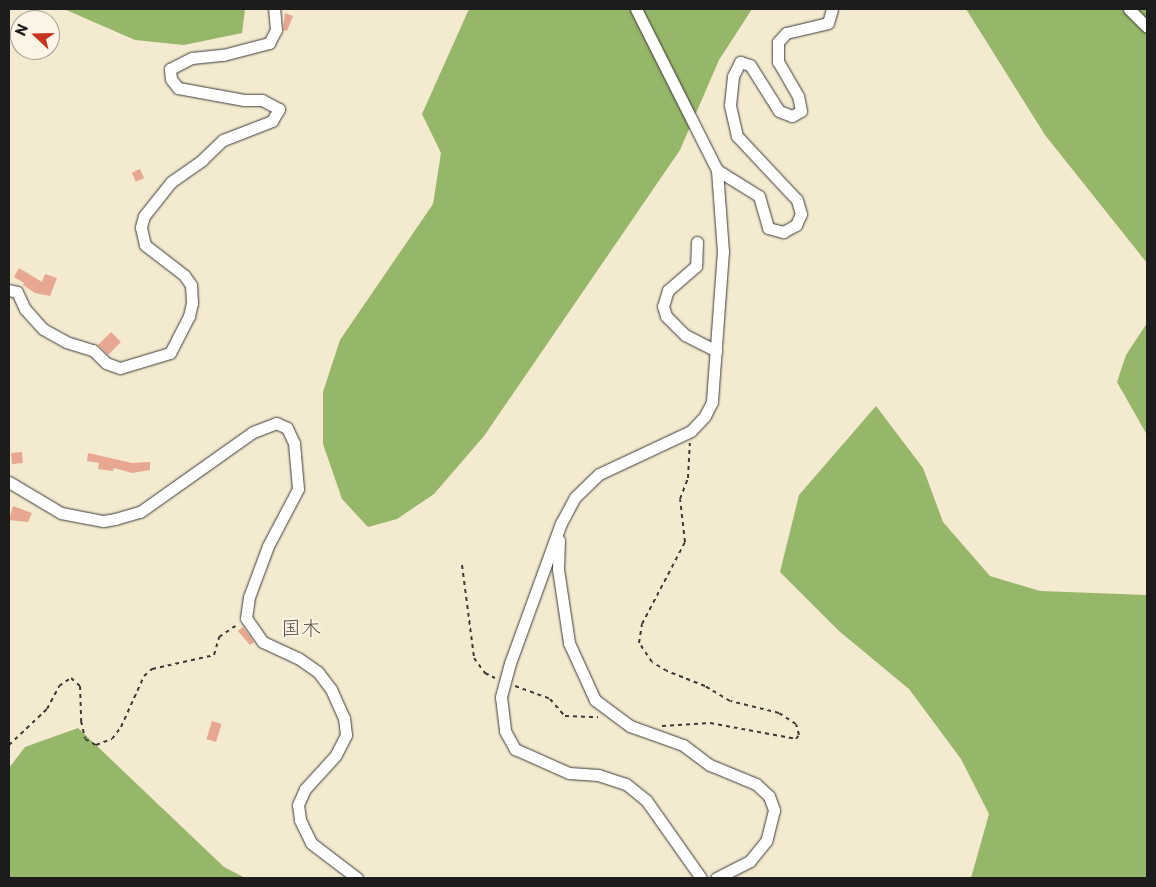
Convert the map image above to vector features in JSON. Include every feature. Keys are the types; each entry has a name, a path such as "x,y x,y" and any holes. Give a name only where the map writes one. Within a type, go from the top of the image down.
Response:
{"street":[{"path":"9,290 17,292 25,309 43,328 66,342 93,350 106,363 120,368 170,353 189,316 192,303 191,285 184,275 145,245 140,227 144,216 171,182 202,160 223,140 272,121 279,109 262,100 244,100 178,88 171,79 170,69 192,58 223,55 268,43 276,30 274,9"},
{"path":"636,9 717,170 723,251 712,402 706,416 691,431 599,474 576,497 560,523 507,673 501,697 505,731 515,750 538,762 569,773 598,775 626,784 646,800 701,878"},
{"path":"717,170 759,196 768,228 783,232 796,225 801,214 797,200 737,136 730,105 733,76 740,62 750,65 779,111 792,116 801,111 798,96 778,62 778,42 786,33 828,23 832,9"},
{"path":"1129,9 1147,27"},
{"path":"697,242 696,266 668,290 663,306 666,316 685,335 716,351"},
{"path":"9,482 62,513 88,519 115,519 140,512 253,432 276,423 287,428 294,443 298,489 268,546 249,598 246,618 263,642 298,658 318,672 334,696 346,735 336,755 304,789 298,805 300,820 311,843 356,878"},
{"path":"560,523 558,569 568,643 595,700 644,733 683,745 710,765 756,784 769,796 774,810 766,841 750,861 716,878"}],"path":[{"path":"644,733 674,723 710,723 796,739 800,736 796,724 779,713 730,701 705,686 667,671 652,662 639,643 642,624 685,542 680,499 688,478 691,431"},
{"path":"9,745 47,708 59,686 71,678 80,686 81,722 86,738 96,745 112,739 121,727 144,676 152,669 214,655 219,637 246,618"}],"green space":[{"path":"64,9 245,9 242,33 184,45 135,40"},
{"path":"469,9 752,9 719,60 680,150 484,436 434,494 397,519 368,527 342,499 323,444 323,392 340,340 433,204 441,153 422,114"},
{"path":"966,9 1147,9 1147,263 1045,135"},
{"path":"1147,323 1147,435 1117,382 1126,355"},
{"path":"876,406 923,468 943,522 990,576 1040,591 1147,595 1147,878 971,878 989,814 961,759 909,689 839,631 780,572 799,495"},
{"path":"78,728 224,867 245,878 9,878 9,768 25,747"}],"building":[{"path":"285,13 293,16 287,31 283,30"},
{"path":"140,169 144,178 136,182 132,173"},
{"path":"19,268 42,282 45,274 57,278 50,296 35,293 14,277"},
{"path":"111,332 121,342 108,355 98,345"},
{"path":"22,452 23,463 12,464 11,453"},
{"path":"88,453 132,463 150,462 150,470 132,473 114,468 113,471 98,469 99,463 87,461"},
{"path":"13,506 32,513 28,522 9,520"},
{"path":"243,627 254,642 250,645 238,631"},
{"path":"212,721 222,724 216,742 206,739"}],"district":[{"name":"国木","path":"301,627"}]}
